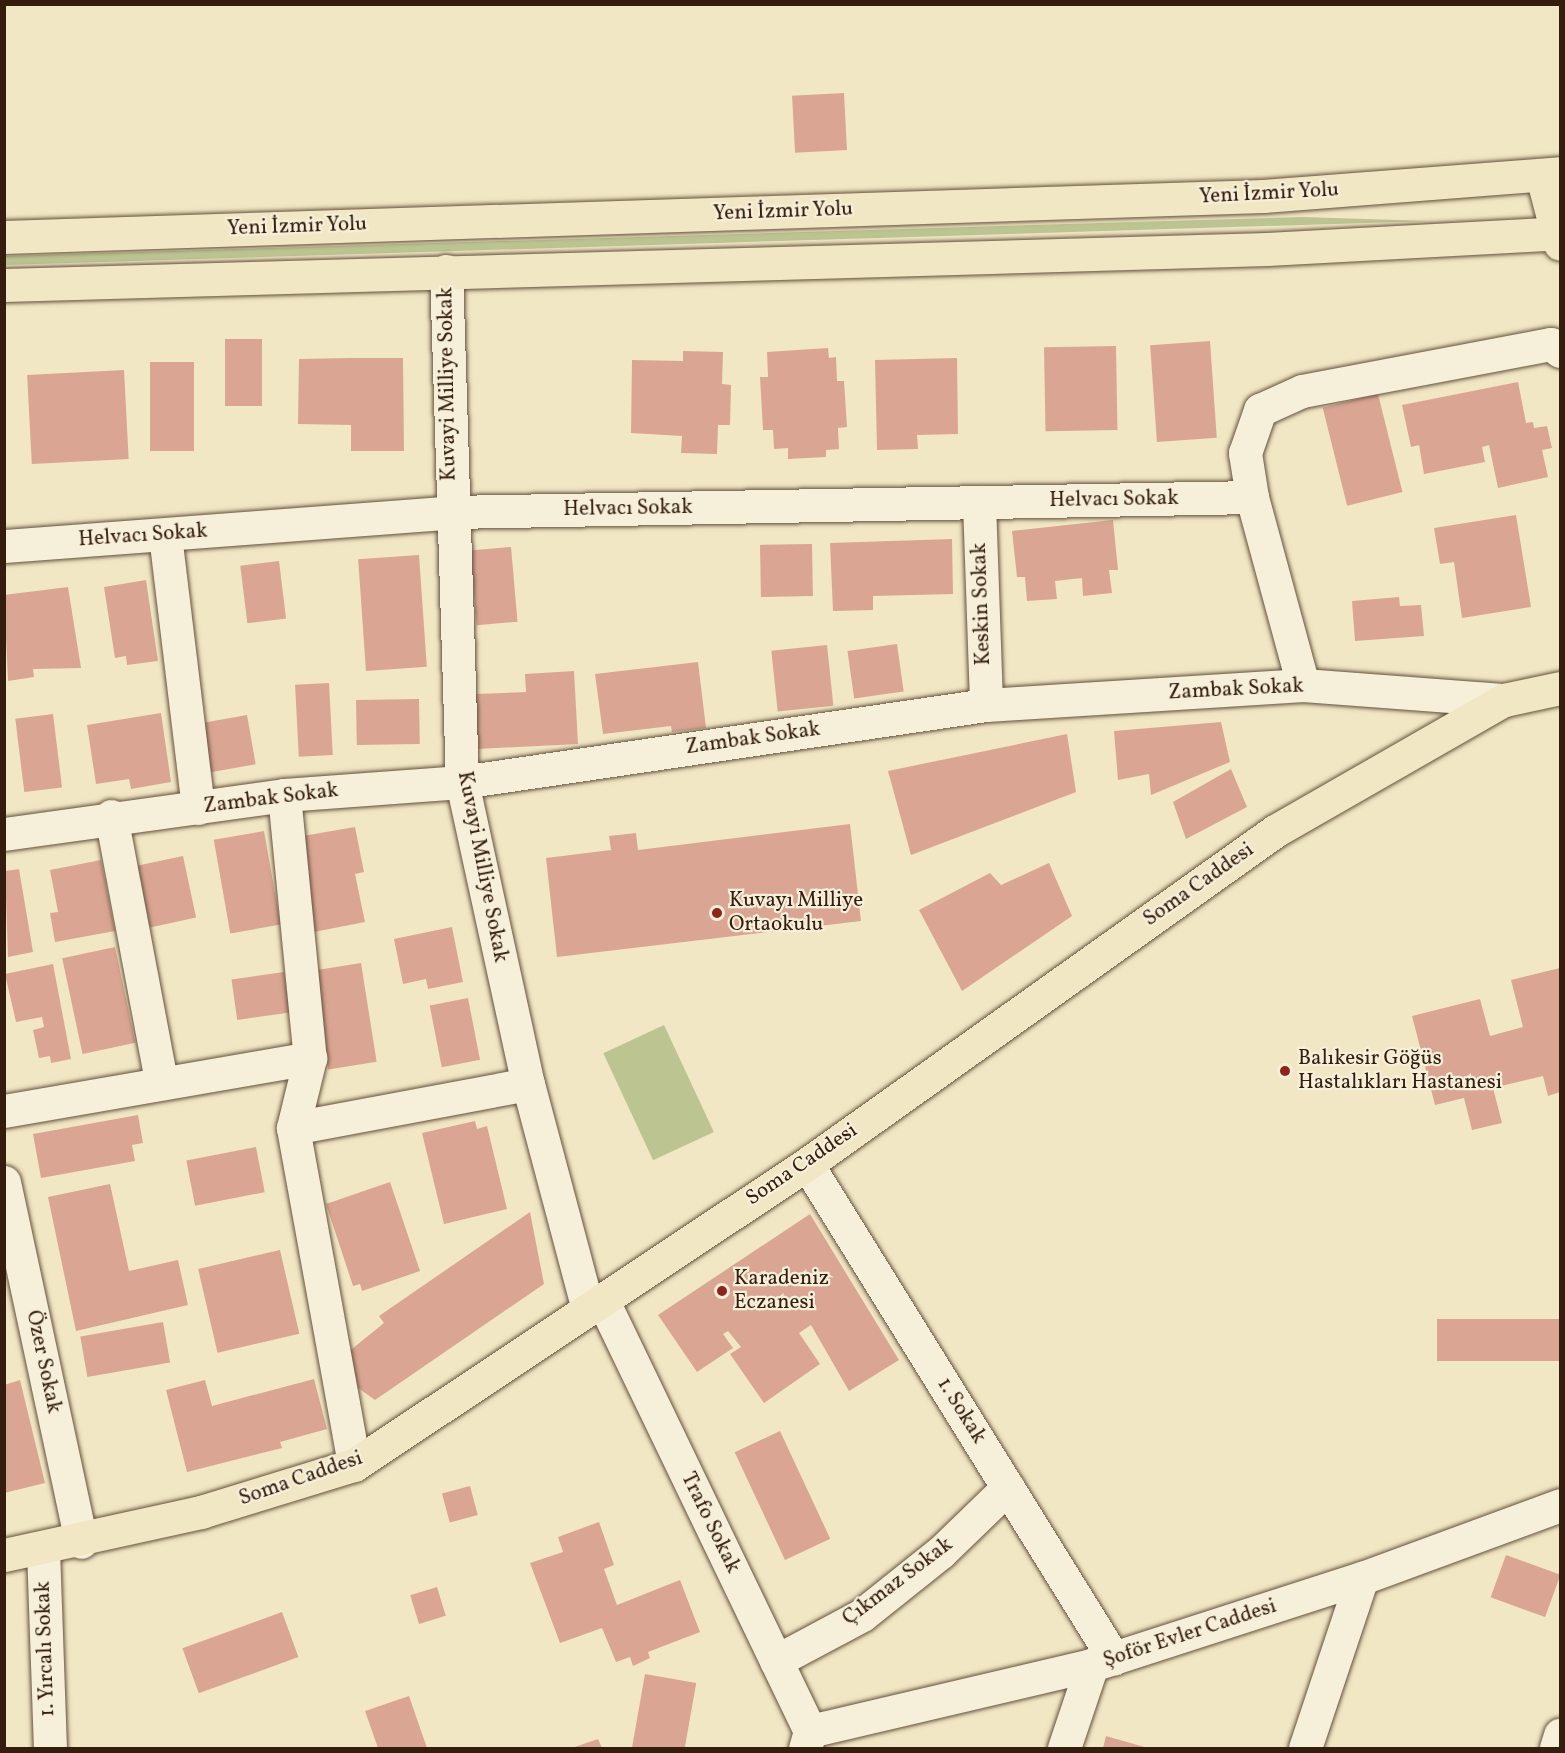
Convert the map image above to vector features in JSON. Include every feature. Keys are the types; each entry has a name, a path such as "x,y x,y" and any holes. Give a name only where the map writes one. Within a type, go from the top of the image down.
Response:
{"main road":[{"path":"4,285 1267,249 1559,237 1551,175"},
{"name":"Yeni İzmir Yolu","path":"4,237 1263,196 1551,175"},
{"name":"Soma Caddesi","path":"4,1555 81,1542 354,1465 807,1164 1275,831 1504,700 1560,688"}],"street":[{"name":"Kuvayi Milliye Sokak","path":"446,271 451,512 462,782 528,1084 595,1304"},
{"path":"1303,685 1252,497 1245,453 1260,410 1302,391 1551,344 1560,351"},
{"name":"Helvacı Sokak","path":"4,546 451,512 1252,497"},
{"name":"Keskin Sokak","path":"979,502 986,705"},
{"path":"165,535 198,808"},
{"name":"Zambak Sokak","path":"4,834 111,816 198,808 284,795 462,782 986,705 1303,685 1504,700"},
{"path":"284,795 310,1058 292,1128 354,1465"},
{"path":"111,816 161,1081"},
{"path":"4,1111 161,1081 310,1058"},
{"path":"292,1128 528,1084"},
{"name":"1. Sokak","path":"807,1164 1008,1487 1103,1662"},
{"name":"Özer Sokak","path":"4,1182 81,1542"},
{"name":"Trafo Sokak","path":"595,1304 776,1661 808,1740"},
{"name":"Çıkmaz Sokak","path":"776,1661 862,1615 941,1552 1008,1487"},
{"name":"Şoför Evler Caddesi","path":"808,1740 1103,1662 1362,1578 1560,1506"},
{"name":"1. Yırcalı Sokak","path":"43,1549 50,1749"},
{"path":"1305,1749 1362,1578"},
{"path":"1064,1749 1103,1662"},
{"path":"1556,1749 1560,1735"}],"green space":[{"path":"1302,217 1428,221 4,265 5,256"},
{"path":"664,1025 714,1132 653,1160 603,1053"}],"building":[{"path":"844,93 847,150 795,153 792,96"},
{"path":"225,339 262,339 262,406 225,406"},
{"path":"1210,341 1217,438 1157,442 1150,345"},
{"path":"1116,346 1117,430 1045,431 1044,347"},
{"path":"828,348 829,358 836,357 837,381 844,381 847,427 838,428 839,449 826,450 826,457 788,459 788,448 774,449 773,430 763,430 760,377 768,377 767,352"},
{"path":"683,351 723,352 722,384 731,385 730,425 718,425 717,454 681,453 682,436 631,433 632,360 683,361"},
{"path":"403,358 404,451 351,451 351,425 298,424 299,359"},
{"path":"957,358 958,434 917,435 918,449 877,450 875,360"},
{"path":"150,362 194,362 194,451 150,451"},
{"path":"124,370 129,459 32,464 27,375"},
{"path":"1518,382 1526,423 1533,422 1534,428 1547,426 1552,448 1542,450 1548,477 1498,488 1489,445 1482,447 1485,462 1424,474 1419,445 1411,447 1402,405"},
{"path":"1378,394 1402,492 1347,506 1323,408"},
{"path":"1516,515 1531,607 1462,618 1454,562 1440,564 1434,528"},
{"path":"1113,520 1118,570 1109,570 1112,593 1083,596 1082,578 1055,581 1057,599 1027,601 1025,577 1017,577 1012,531"},
{"path":"952,539 953,594 873,596 873,610 833,611 830,543"},
{"path":"812,544 813,596 761,597 760,545"},
{"path":"511,547 518,622 477,625 470,551"},
{"path":"419,555 427,667 366,671 358,559"},
{"path":"279,561 286,619 247,623 240,566"},
{"path":"146,580 158,661 127,665 126,656 115,658 104,587"},
{"path":"68,587 81,668 33,669 34,677 8,681 4,595"},
{"path":"1399,597 1400,606 1421,605 1424,636 1355,641 1352,601"},
{"path":"897,644 904,692 854,698 847,651"},
{"path":"827,645 833,706 778,712 771,651"},
{"path":"698,662 706,728 672,732 671,726 603,734 595,674"},
{"path":"574,671 578,744 477,749 475,694 526,692 525,674"},
{"path":"329,683 333,755 299,757 295,685"},
{"path":"419,699 420,744 357,745 356,700"},
{"path":"161,713 171,782 131,789 129,779 96,784 87,725"},
{"path":"53,714 62,787 24,792 15,719"},
{"path":"247,715 256,764 206,773 198,724"},
{"path":"1221,722 1230,762 1151,795 1149,774 1118,780 1114,731"},
{"path":"1067,734 1076,792 911,855 888,771"},
{"path":"1231,769 1247,807 1186,839 1173,802"},
{"path":"850,824 861,921 557,957 546,858 611,850 609,836 636,833 638,850"},
{"path":"355,827 364,872 355,874 365,922 314,932 297,837"},
{"path":"264,831 280,925 230,933 214,840"},
{"path":"183,856 196,918 150,927 137,866"},
{"path":"101,860 115,931 55,942 50,913 58,912 50,870"},
{"path":"1049,863 1072,916 962,991 919,910 990,873 1001,885"},
{"path":"19,869 33,952 8,957 5,871"},
{"path":"452,927 463,982 428,989 426,979 403,984 394,939"},
{"path":"115,947 135,1043 83,1054 62,958"},
{"path":"361,963 377,1062 328,1069 313,971"},
{"path":"53,964 71,1059 51,1063 50,1056 39,1058 33,1030 44,1027 42,1017 16,1022 5,974"},
{"path":"1560,968 1560,1092 1548,1096 1543,1076 1493,1088 1502,1123 1472,1130 1464,1098 1435,1105 1412,1016 1480,999 1490,1036 1523,1027 1511,980"},
{"path":"284,972 290,1013 237,1020 232,979"},
{"path":"468,998 480,1060 442,1067 430,1005"},
{"path":"138,1115 143,1143 132,1145 135,1161 41,1178 33,1134"},
{"path":"475,1121 477,1129 487,1126 507,1209 444,1224 422,1133"},
{"path":"256,1147 265,1192 195,1206 186,1161"},
{"path":"390,1182 420,1271 362,1291 360,1284 353,1286 326,1204"},
{"path":"110,1184 129,1271 178,1260 188,1305 76,1331 48,1197"},
{"path":"530,1212 544,1284 375,1400 354,1385 347,1353 384,1323 379,1316"},
{"path":"810,1214 899,1360 849,1391 811,1325 799,1333 820,1364 764,1403 730,1354 741,1347 728,1331 723,1334 733,1348 697,1372 658,1315"},
{"path":"280,1250 299,1334 217,1353 198,1269"},
{"path":"1437,1319 1560,1319 1560,1361 1437,1361"},
{"path":"163,1322 170,1362 87,1377 80,1337"},
{"path":"314,1379 327,1429 280,1442 282,1448 187,1472 166,1390 205,1380 212,1406"},
{"path":"20,1380 45,1483 4,1493 4,1385"},
{"path":"780,1431 830,1539 785,1560 735,1452"},
{"path":"470,1486 478,1515 450,1522 442,1494"},
{"path":"599,1522 614,1565 604,1569 617,1605 680,1580 700,1632 648,1652 650,1658 633,1666 630,1657 616,1662 602,1628 560,1643 530,1563 563,1552 558,1537"},
{"path":"1506,1555 1560,1575 1545,1617 1491,1597"},
{"path":"437,1587 446,1616 419,1624 410,1595"},
{"path":"282,1612 298,1657 199,1693 182,1648"},
{"path":"645,1674 696,1683 685,1748 632,1748"},
{"path":"409,1696 427,1748 378,1748 365,1711"},
{"path":"1106,1736 1148,1748 1103,1748"},
{"path":"598,1739 602,1748 572,1748"}],"place":[{"name":"Kuvayı Milliye Ortaokulu","path":"717,913"},
{"name":"Balıkesir Göğüs Hastalıkları Hastanesi","path":"1285,1071"},
{"name":"Karadeniz Eczanesi","path":"722,1291"}]}
